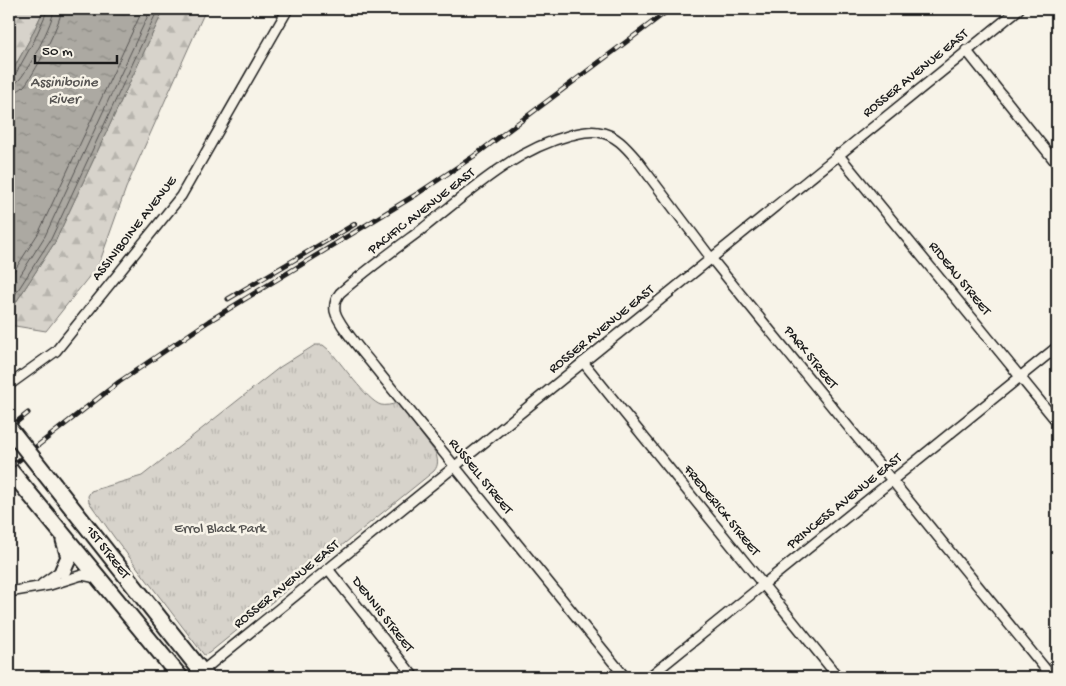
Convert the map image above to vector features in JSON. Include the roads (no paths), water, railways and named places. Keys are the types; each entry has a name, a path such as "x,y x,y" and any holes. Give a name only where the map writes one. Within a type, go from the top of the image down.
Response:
{"main road":[{"name":"1ST STREET","path":"9,428 204,674"},
{"name":"1ST STREET","path":"9,469 180,677"},
{"path":"60,532 66,543 69,556 63,570"},
{"path":"81,557 98,556 131,595 163,624"}],"street":[{"name":"ASSINIBOINE AVENUE","path":"9,385 56,351 181,196 288,9"},
{"name":"ROSSER AVENUE EAST","path":"204,674 328,569 966,50 1019,9"},
{"path":"966,50 1057,164"},
{"name":"PARK STREET","path":"516,158 542,145 579,133 597,132 615,138 625,146 711,258 1052,677"},
{"name":"RIDEAU STREET","path":"838,154 1057,422"},
{"name":"PACIFIC AVENUE EAST","path":"346,288 516,158"},
{"name":"RUSSELL STREET","path":"346,288 340,292 335,301 335,311 341,323 625,677"},
{"name":"PRINCESS AVENUE EAST","path":"649,677 1057,347"},
{"name":"FREDERICK STREET","path":"583,362 838,677"},
{"path":"33,589 45,583 81,557"},
{"name":"DENNIS STREET","path":"328,569 414,677"},
{"path":"9,592 59,583 82,575 97,579 105,586"}],"water":[{"name":"Assiniboine River","path":"44,9 164,9 55,242 9,313 9,77"}],"railway":[{"path":"9,468 119,382 209,321 417,194 474,156 670,9"},
{"path":"228,299 355,224"},
{"path":"9,428 28,413"}],"park label":[{"name":"Errol Black Park","path":"220,529"}]}
